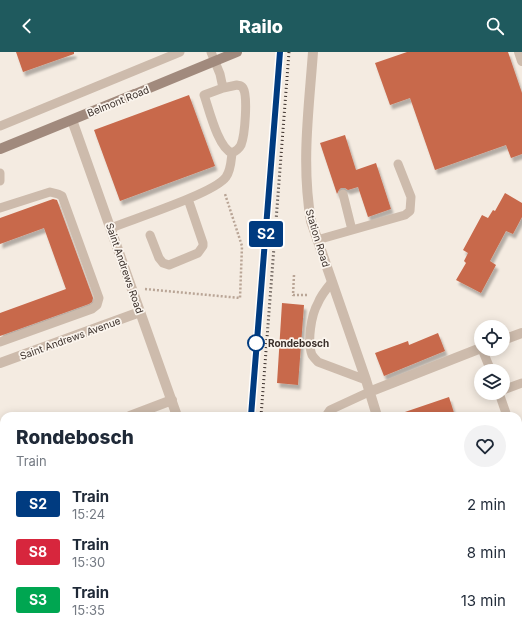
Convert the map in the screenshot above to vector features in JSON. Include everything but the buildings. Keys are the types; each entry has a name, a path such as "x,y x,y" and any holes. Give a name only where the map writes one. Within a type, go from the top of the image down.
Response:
{"main road":[{"name":"Belmont Road","path":"0,150 237,52"}],"street":[{"name":"Station Road","path":"313,52 305,158 307,200 318,243 376,412"},
{"path":"519,52 522,62"},
{"name":"Saint Andrews Road","path":"72,120 176,412"},
{"name":"Saint Andrews Avenue","path":"0,363 140,312"},
{"path":"510,337 522,333"},
{"path":"369,392 474,352"},
{"path":"140,412 172,400"}],"lane":[{"path":"0,126 180,52"},
{"path":"211,52 220,74 223,88"},
{"path":"111,228 188,199 221,182 227,176 232,153 241,145 244,135 244,90 241,86 237,85 204,95 219,140 227,151 232,153"},
{"path":"318,243 352,230 405,215 410,211 412,197 398,164"},
{"path":"0,173 0,181"},
{"path":"0,208 50,192 62,196 98,298 97,305 92,309 0,342"},
{"path":"343,194 352,230"},
{"path":"150,235 159,258 163,263 169,265 198,253 203,246 203,243 188,199"},
{"path":"332,282 317,303 313,315 310,347 313,356 318,362 366,380"},
{"path":"510,387 522,383"},
{"path":"329,412 369,392"},
{"path":"501,400 506,412"}],"path":[{"path":"132,288 240,298 242,246 221,182"},
{"path":"294,275 293,295 323,294"}],"railway":[{"path":"251,412 280,52"},
{"path":"261,412 289,52"}],"train":[{"name":"S2","path":"251,412 280,52"}],"place":[{"name":"Rondebosch","path":"256,343"}]}
